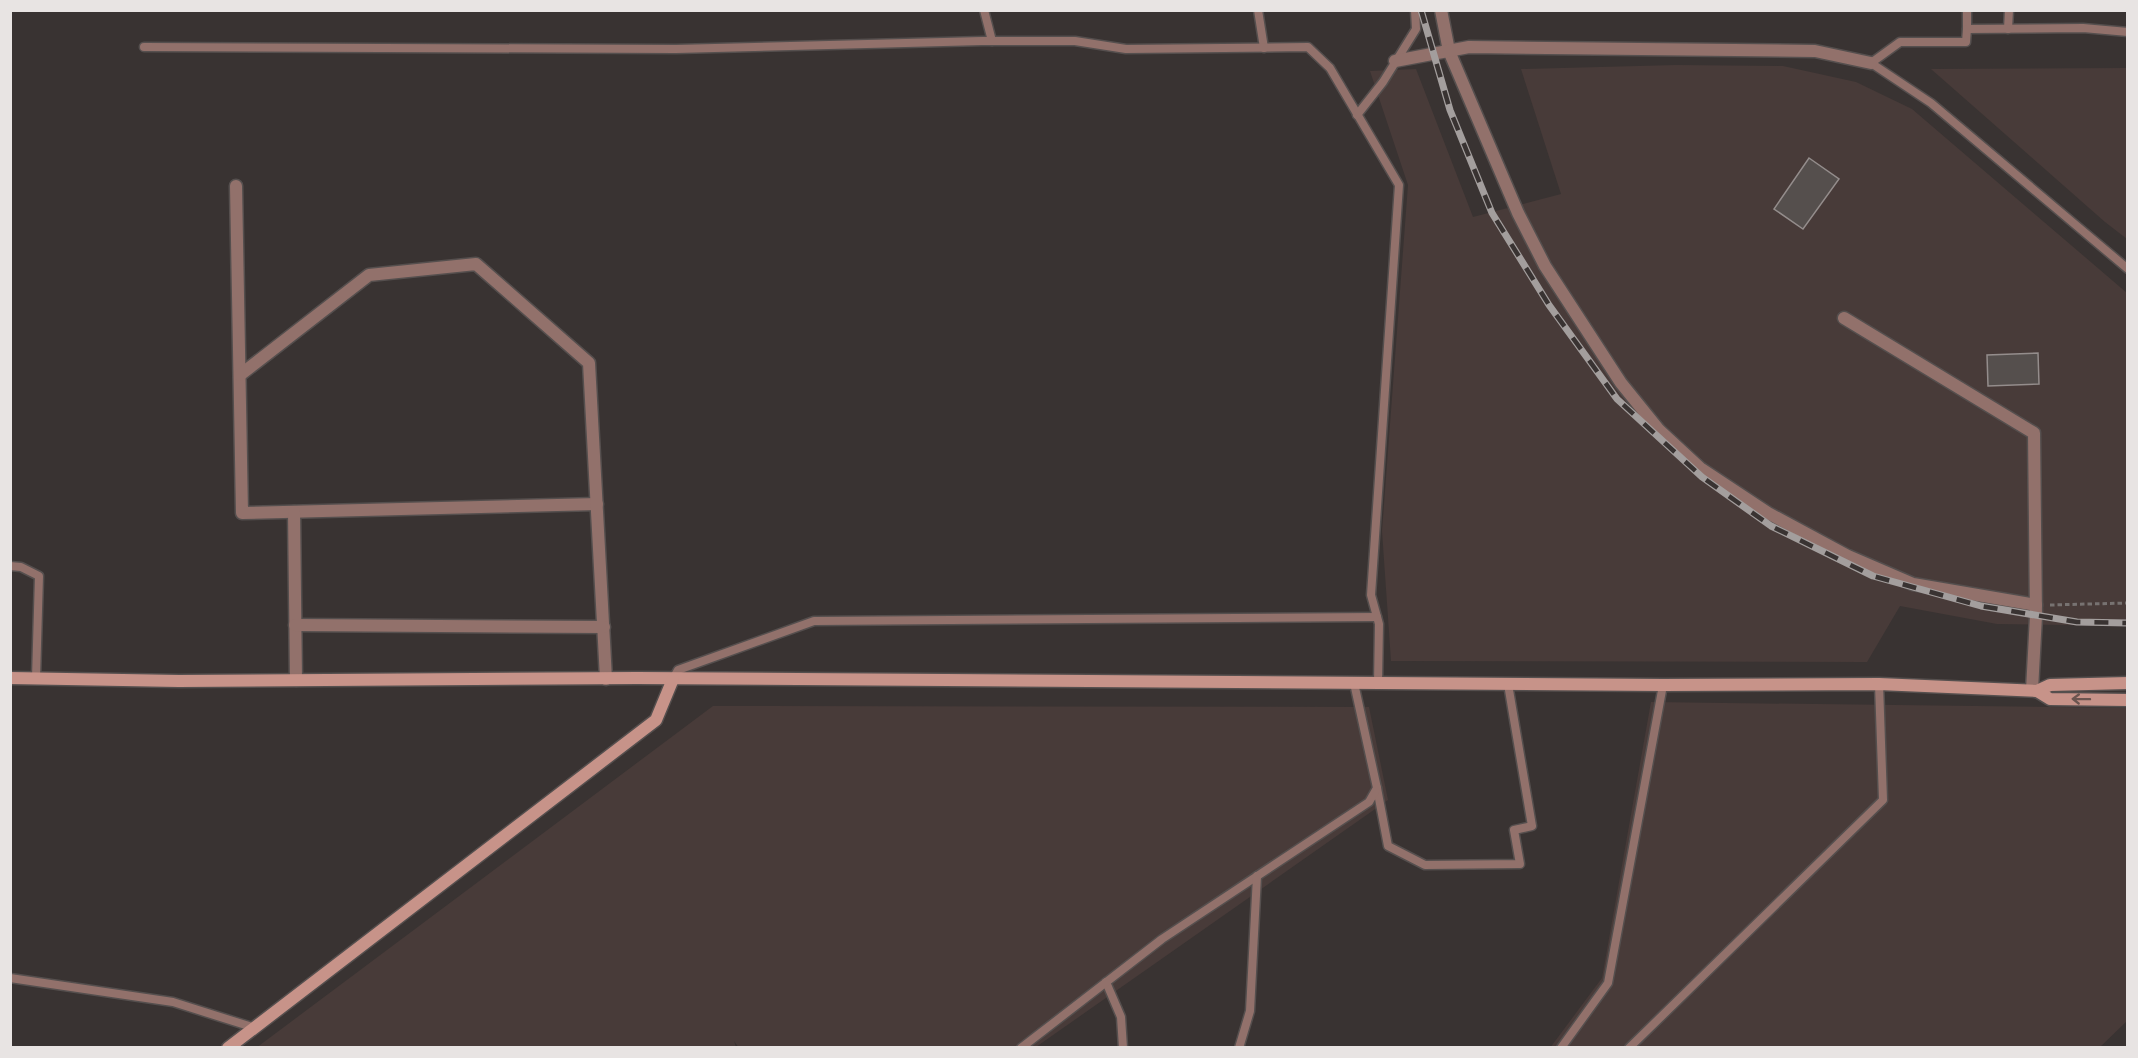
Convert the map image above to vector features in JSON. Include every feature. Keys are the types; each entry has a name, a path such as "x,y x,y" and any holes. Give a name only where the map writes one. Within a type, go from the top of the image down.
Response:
{"street":[{"path":"1441,10 1449,51 1518,213 1545,266 1621,383 1659,430 1700,468 1768,513 1848,556 1913,584 2036,605"},
{"path":"1395,62 1469,47 1480,47 1815,51 1870,63"},
{"path":"236,186 242,513 597,504"},
{"path":"240,375 369,275 476,264 589,363 606,679"},
{"path":"1844,318 2034,433 2035,691"},
{"path":"294,512 296,680"},
{"path":"296,625 604,627"},
{"path":"10,678 1879,684 2035,691 2050,685 2127,683"},
{"path":"228,1047 656,720 673,679"},
{"path":"2035,691 2050,699 2127,700"}],"lane":[{"path":"984,10 992,41"},
{"path":"1258,10 1264,48"},
{"path":"1358,115 1416,29 1415,10"},
{"path":"1967,10 1966,42 1900,42 1870,63 1931,104 2127,269"},
{"path":"2008,29 2009,10"},
{"path":"1967,29 2083,28 2127,32"},
{"path":"144,47 676,49 992,41 1075,41 1126,49 1308,47 1330,68 1399,185 1371,595 1379,624 1378,684"},
{"path":"10,566 21,567 39,576 36,678"},
{"path":"673,679 678,670 814,621 1377,617"},
{"path":"1354,683 1388,846 1425,865 1520,864 1514,830 1532,826 1508,684"},
{"path":"1629,1047 1882,800 1879,684"},
{"path":"1561,1047 1608,983 1663,685"},
{"path":"1021,1047 1162,939 1369,802 1377,788"},
{"path":"1239,1047 1250,1011 1257,876"},
{"path":"10,978 173,1002 255,1028"},
{"path":"1106,982 1121,1017 1123,1047"}],"path":[{"path":"2036,605 2127,603"}],"shaded area":[{"path":"1676,65 1783,66 1856,82 1912,109 2127,293 2127,626 1997,624 1900,606 1867,662 1391,661 1382,531 1408,185 1370,71 1416,69 1473,217 1561,194 1521,69"},
{"path":"2127,68 2127,239 1931,69"},
{"path":"1651,702 2127,708 2127,1021 2100,1047 1550,1048 1602,978"},
{"path":"713,706 1369,707 1388,800 1036,1047 739,1048 734,1041 736,1047 256,1048"}],"building":[{"path":"1809,158 1839,179 1803,229 1774,209"},
{"path":"2038,353 2039,384 1988,386 1987,355"}],"railway":[{"path":"1421,10 1450,110 1492,213 1549,305 1617,399 1702,477 1771,526 1873,576 1981,606 2077,622 2128,623"}]}
